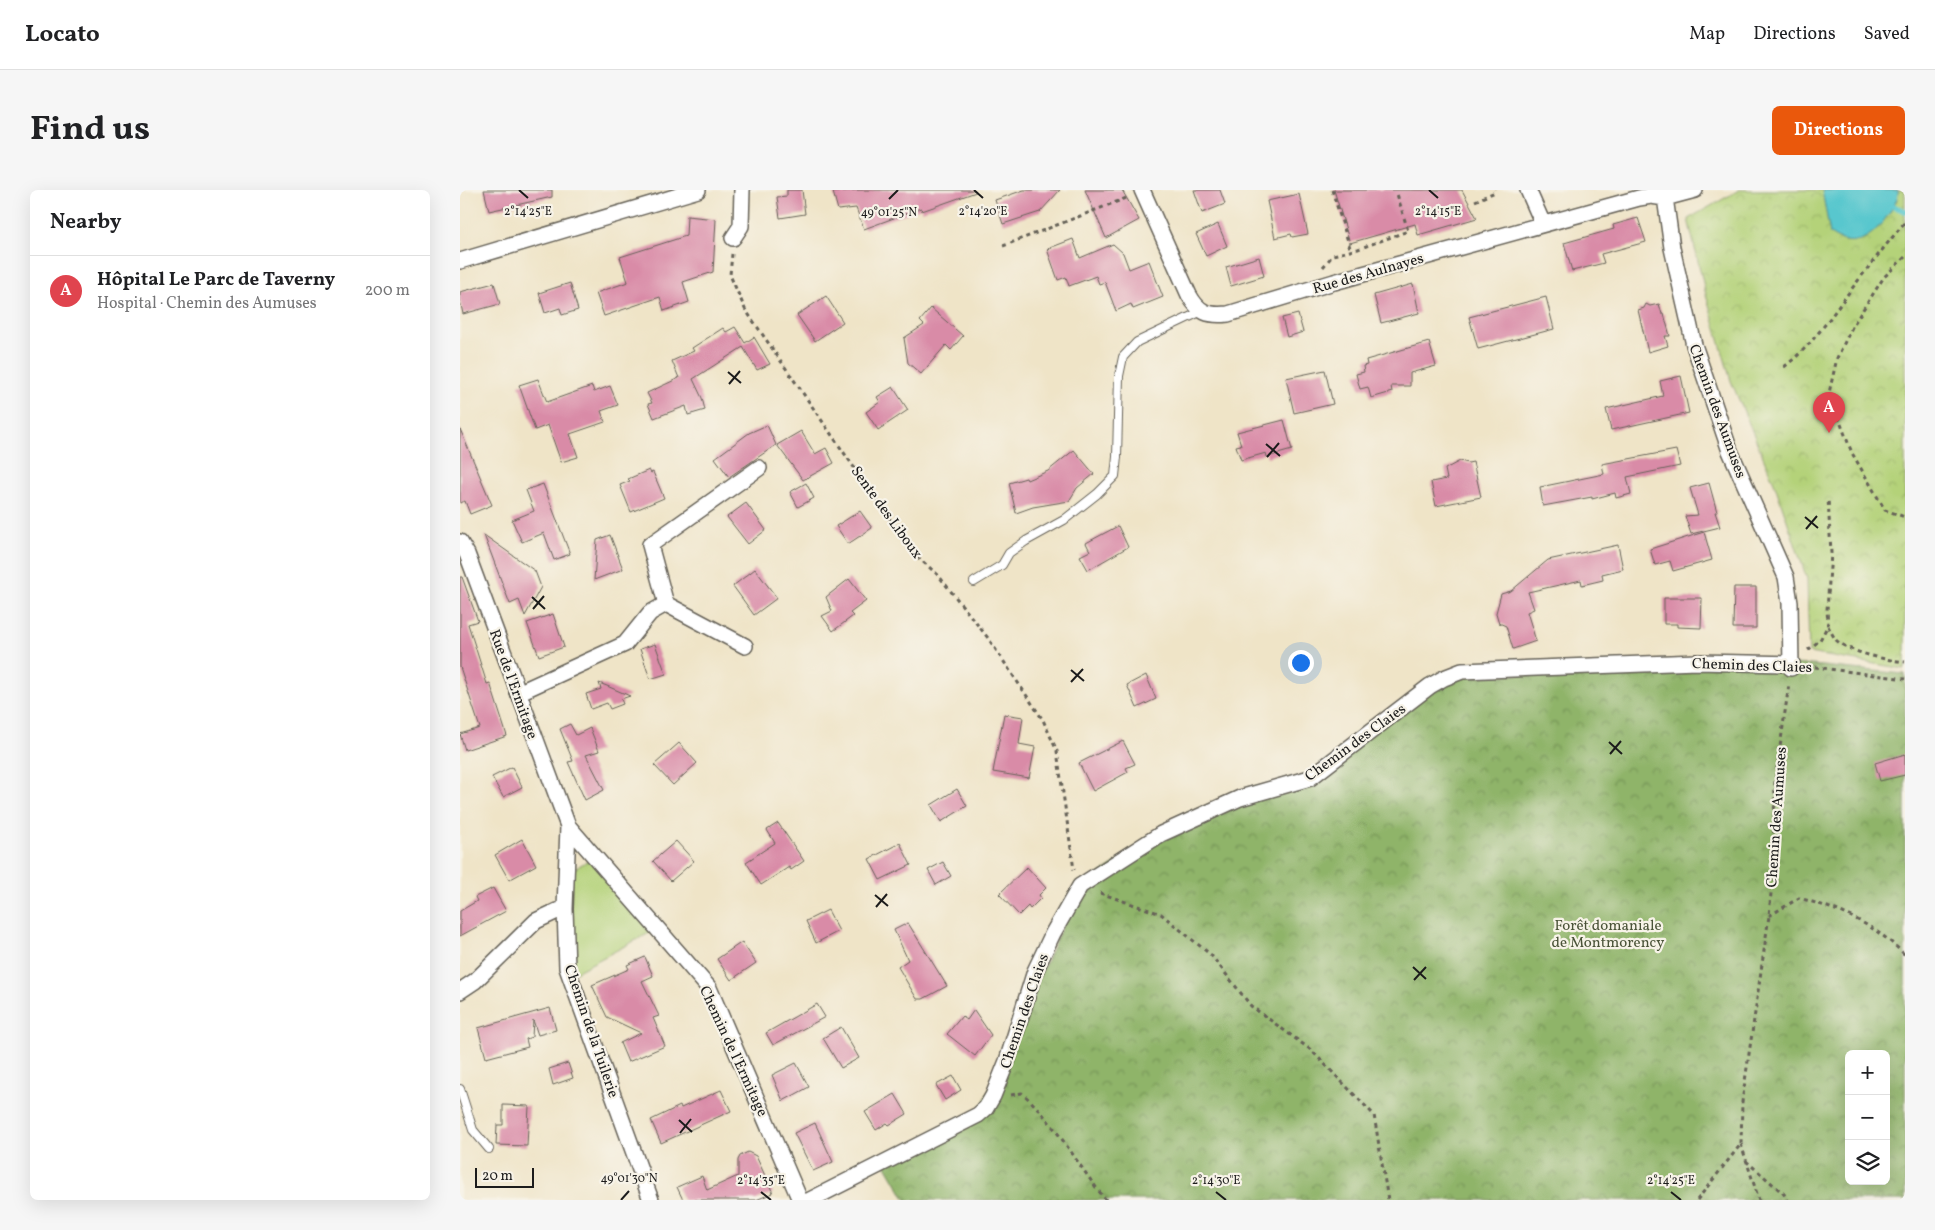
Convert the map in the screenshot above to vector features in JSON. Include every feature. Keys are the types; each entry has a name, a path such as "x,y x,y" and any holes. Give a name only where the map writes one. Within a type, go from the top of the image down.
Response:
{"street":[{"path":"460,260 698,190"},
{"path":"733,238 741,226 742,190"},
{"path":"1528,190 1543,224"},
{"name":"Rue des Aulnayes","path":"1202,311 1214,315 1228,314 1639,198 1695,190"},
{"path":"1143,191 1189,295 1202,311"},
{"name":"Chemin des Aumuses","path":"1665,194 1672,248 1694,345 1730,452 1786,577 1790,603 1791,666"},
{"path":"745,646 666,604 650,545 759,468"},
{"name":"Rue de l'Ermitage","path":"460,542 467,554 568,826"},
{"path":"518,693 625,644 650,613 666,604"},
{"name":"Chemin des Claies","path":"810,1200 978,1115 986,1108 1007,1061 1035,971 1053,933 1080,886 1161,834 1240,798 1310,778 1430,686 1444,678 1462,671 1698,662 1791,666"},
{"name":"Chemin de l'Ermitage","path":"568,826 708,988 800,1200"},
{"name":"Chemin de la Tuilerie","path":"568,826 565,909 568,968 652,1200"},
{"path":"566,866 592,853"},
{"path":"460,992 475,981 536,921 556,911 565,909"}],"lane":[{"path":"974,582 1002,565 1008,553 1064,520 1097,494 1115,476 1119,376 1123,356 1136,342 1202,311"},
{"path":"460,1089 473,1130 489,1149"}],"path":[{"path":"1332,190 1350,251"},
{"path":"1474,201 1495,192 1494,190"},
{"path":"1003,246 1143,191"},
{"path":"1326,285 1322,271 1324,264 1333,255 1408,232 1397,194"},
{"path":"1784,367 1800,355 1822,330 1905,222"},
{"name":"Sente des Liboux","path":"733,238 730,275 745,309 913,553 938,575 988,638 1043,720 1057,751 1075,875 1080,886"},
{"path":"1905,257 1884,277 1853,325 1838,358 1830,393 1852,453 1885,510 1905,517"},
{"path":"1791,666 1820,640 1828,625 1831,553 1828,498"},
{"path":"1828,625 1837,640 1863,654 1905,662"},
{"name":"Chemin des Claies","path":"1791,666 1905,679"},
{"name":"Chemin des Aumuses","path":"1759,1200 1741,1144 1742,1102 1769,916 1773,870 1775,782 1791,666"},
{"path":"1080,886 1161,914 1211,955 1251,1006 1311,1050 1374,1115 1388,1200"},
{"path":"1769,916 1799,898 1835,909 1869,925 1905,955"},
{"path":"993,1096 1022,1093 1033,1103 1077,1158 1106,1200"},
{"path":"1697,1200 1741,1144"},
{"path":"1746,1160 1784,1194 1787,1200"}],"green space":[{"path":"1739,190 1905,190 1905,669 1809,653 1807,579 1775,485 1731,381 1705,291 1688,219"},
{"name":"Forêt domaniale de Montmorency","path":"1772,663 1905,674 1905,1200 906,1200 885,1164 978,1115 1080,886 1161,835 1302,780 1444,678"},
{"path":"589,860 657,929 570,975 565,880 574,869"}],"water":[{"path":"1822,190 1898,190 1898,193 1897,200 1892,209 1876,230 1862,239 1847,241 1830,234"}],"building":[{"path":"484,190 552,190 552,197 489,211"},
{"path":"787,190 802,190 805,214 780,218 777,197 787,196"},
{"path":"859,190 975,190 976,192 922,211 921,208 864,229 856,208 838,210 833,192"},
{"path":"1024,190 1060,190 1040,212 1003,224 995,200"},
{"path":"1085,190 1122,190 1139,220 1106,238"},
{"path":"1194,190 1220,190 1225,204 1202,213"},
{"path":"1334,190 1462,190 1477,218 1418,235 1415,224 1350,243"},
{"path":"1299,194 1308,234 1292,237 1291,234 1275,238 1267,201"},
{"path":"687,216 716,219 713,272 683,282 689,302 664,311 660,297 604,316 596,293 628,282 620,257 686,236"},
{"path":"1638,218 1646,242 1601,254 1604,263 1572,271 1564,243 1614,229 1613,225"},
{"path":"1218,224 1227,246 1206,256 1196,234"},
{"path":"1073,239 1080,258 1113,244 1123,253 1129,269 1149,261 1163,297 1133,309 1131,304 1116,311 1105,282 1099,284 1096,276 1069,286 1066,277 1058,280 1047,249"},
{"path":"1259,257 1264,276 1231,286 1226,267"},
{"path":"494,283 500,304 463,314 460,292"},
{"path":"570,283 578,310 562,315 560,308 545,313 539,293"},
{"path":"1413,284 1419,313 1381,323 1374,295"},
{"path":"826,296 843,322 815,341 797,315"},
{"path":"1546,297 1554,329 1478,349 1469,317"},
{"path":"1646,304 1650,306 1659,304 1670,336 1665,336 1668,346 1648,352 1638,310 1644,308"},
{"path":"931,308 963,336 951,350 946,345 921,374 908,363 904,338 924,325 920,321"},
{"path":"1298,314 1303,332 1287,337 1282,318"},
{"path":"735,327 745,343 754,337 770,364 757,370 743,347 693,379 702,398 705,410 688,415 686,406 654,418 648,404 652,403 647,393 679,378 672,361 694,351 692,348 723,328 726,332"},
{"path":"1429,342 1436,366 1410,373 1410,386 1391,386 1392,392 1371,398 1368,387 1360,389 1356,374 1364,372 1363,366 1367,365 1366,360"},
{"path":"1325,370 1333,404 1294,413 1286,378"},
{"path":"1681,376 1689,413 1611,430 1606,409 1663,396 1660,381"},
{"path":"538,379 547,402 592,386 594,392 610,386 618,405 601,411 605,422 570,434 578,457 561,462 548,425 535,430 519,385"},
{"path":"893,387 908,410 878,430 866,412 880,402 877,397"},
{"path":"1284,420 1292,450 1267,457 1266,453 1241,460 1236,446 1241,445 1237,432"},
{"path":"767,425 776,445 729,477 715,458 749,433"},
{"path":"460,429 492,505 470,514 465,501 460,503"},
{"path":"801,431 815,454 826,448 834,463 803,480 777,445"},
{"path":"1074,450 1094,474 1077,488 1069,501 1033,507 1016,513 1009,483 1026,478 1027,480 1048,471"},
{"path":"1676,450 1680,466 1627,477 1631,494 1616,498 1615,493 1592,499 1592,497 1543,506 1540,487 1604,474 1602,464"},
{"path":"1460,461 1473,462 1481,497 1436,506 1431,482 1447,479 1445,469"},
{"path":"649,470 651,473 653,472 664,498 631,512 620,485 630,481 628,479"},
{"path":"806,483 814,498 798,507 790,492"},
{"path":"1709,483 1720,527 1691,534 1685,516 1698,515 1690,488"},
{"path":"543,484 570,554 554,560 544,533 522,542 512,520 534,511 526,490"},
{"path":"746,503 766,530 748,544 727,517"},
{"path":"860,511 872,528 848,544 836,526"},
{"path":"1118,526 1128,547 1088,570 1080,556 1090,551 1086,543"},
{"path":"1704,532 1712,560 1673,571 1670,561 1655,565 1650,549"},
{"path":"484,535 535,571 541,587 525,616 519,600 510,604"},
{"path":"610,535 623,569 594,580 597,540"},
{"path":"1618,545 1623,569 1602,574 1603,580 1582,585 1581,580 1528,592 1534,609 1527,612 1536,641 1513,649 1506,626 1499,623 1496,613 1501,594 1511,591 1548,560"},
{"path":"755,569 777,598 754,615 733,586"},
{"path":"460,577 462,577 478,621 468,624 487,684 490,683 507,736 465,750 460,734 480,728 460,667"},
{"path":"849,579 866,601 850,613 853,616 833,631 822,616 832,611 826,597"},
{"path":"1734,587 1756,587 1756,628 1733,628"},
{"path":"1664,598 1702,598 1701,628 1677,627 1677,624 1664,624"},
{"path":"553,614 564,647 539,656 527,623"},
{"path":"655,644 666,674 650,679 640,649"},
{"path":"1146,675 1156,699 1137,708 1127,685"},
{"path":"599,683 630,696 621,699 623,704 610,709 607,703 591,709 586,694 601,689"},
{"path":"1004,714 1023,717 1019,744 1035,747 1029,778 993,772"},
{"path":"570,724 576,735 590,728 599,751 586,755 604,790 585,800 568,762 573,761 560,729"},
{"path":"1123,741 1135,764 1126,768 1128,772 1093,791 1079,763"},
{"path":"679,743 697,763 673,785 654,765"},
{"path":"1905,754 1905,775 1880,781 1875,763"},
{"path":"512,767 522,787 503,797 492,777"},
{"path":"957,789 967,806 941,822 931,805"},
{"path":"778,823 804,861 791,870 789,867 761,885 746,862 775,843 767,830"},
{"path":"522,839 536,865 509,880 495,855"},
{"path":"676,841 694,861 671,881 653,861"},
{"path":"900,843 911,865 880,880 869,859"},
{"path":"943,862 951,876 936,885 928,870"},
{"path":"1027,867 1046,888 1039,895 1041,898 1030,909 1028,906 1019,915 999,894"},
{"path":"493,888 506,911 460,936 460,911 477,901 475,897"},
{"path":"828,910 839,931 816,943 806,921"},
{"path":"908,923 947,986 923,999 917,999 898,967 908,960 894,930"},
{"path":"742,942 756,963 731,980 717,959"},
{"path":"645,957 653,976 642,981 659,1016 653,1018 665,1046 628,1062 620,1043 641,1033 607,1017 592,985 629,969 627,965"},
{"path":"817,1004 825,1017 773,1045 766,1033"},
{"path":"550,1008 556,1030 538,1035 533,1020 532,1037 526,1039 528,1047 486,1058 478,1028"},
{"path":"974,1010 991,1035 975,1056 947,1034 962,1016 967,1020"},
{"path":"841,1027 859,1058 841,1068 823,1038"},
{"path":"568,1063 573,1078 553,1085 549,1069"},
{"path":"796,1063 809,1087 783,1101 772,1075"},
{"path":"953,1076 961,1090 945,1100 936,1085"},
{"path":"721,1090 731,1111 661,1143 651,1120"},
{"path":"895,1094 907,1114 889,1125 887,1123 876,1130 865,1112"},
{"path":"503,1105 529,1106 527,1146 496,1145 497,1125 503,1125"},
{"path":"815,1123 833,1162 813,1171 794,1133"},
{"path":"748,1152 756,1156 773,1193 756,1200 683,1200 677,1187 702,1176 707,1190 738,1176 738,1160 740,1156"}],"waterway":[{"path":"1893,206 1905,211"}],"place":[{"name":"Hôpital Le Parc de Taverny","path":"1829,433"}]}
